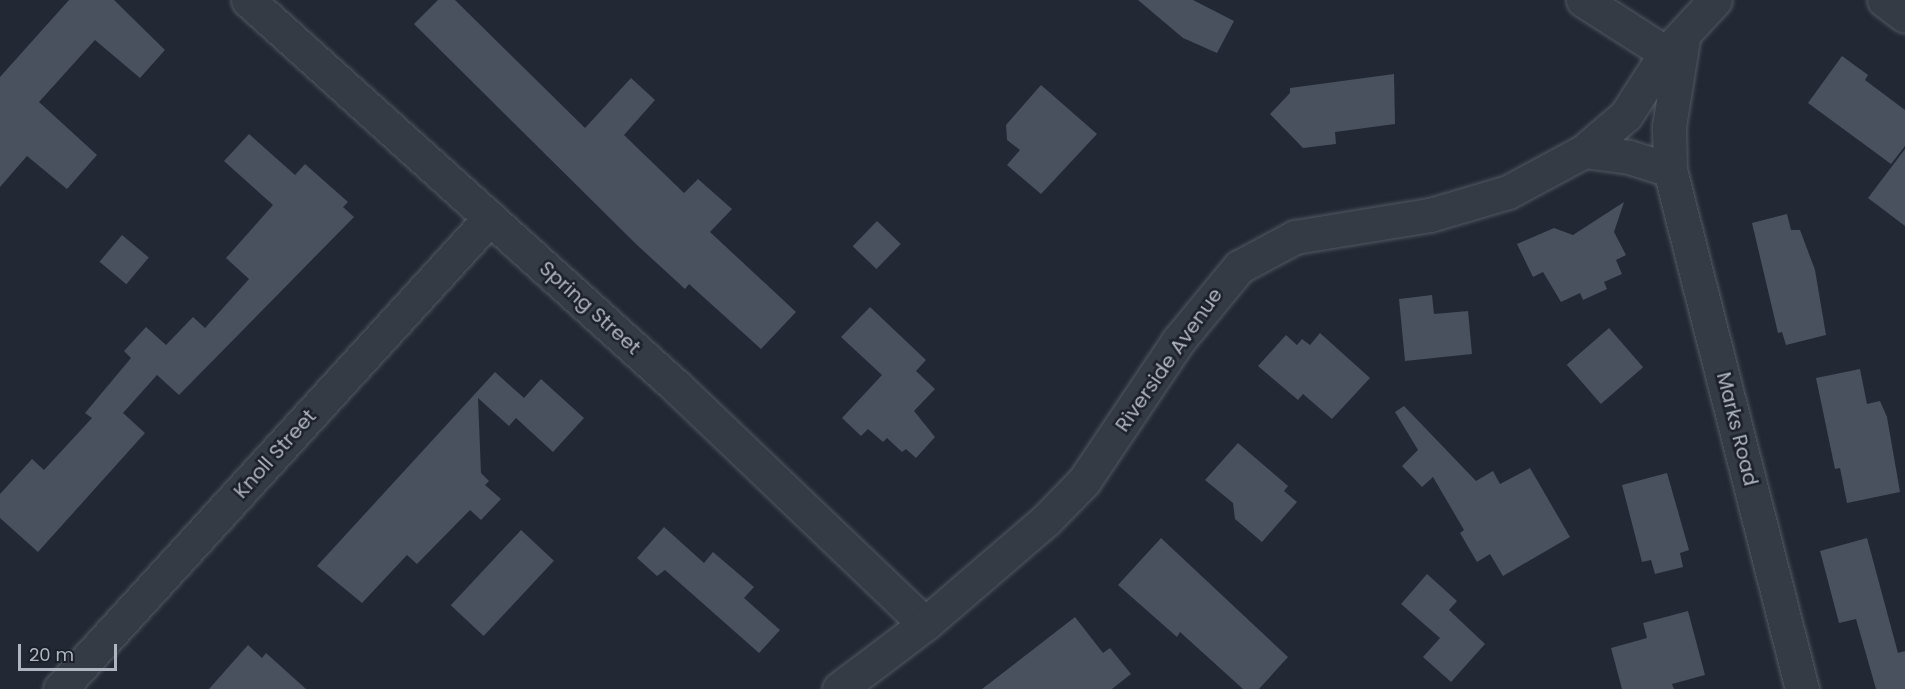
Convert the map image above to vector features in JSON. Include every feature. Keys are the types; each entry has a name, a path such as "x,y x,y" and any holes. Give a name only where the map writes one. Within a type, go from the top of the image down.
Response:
{"street":[{"name":"Spring Street","path":"248,0 677,387 925,624"},
{"path":"1583,0 1675,43"},
{"name":"Riverside Avenue","path":"839,689 925,624 1038,528 1084,481 1178,341 1239,267 1295,237 1430,215 1508,192 1584,151 1626,115 1675,43 1715,0"},
{"path":"1884,0 1905,16"},
{"name":"Marks Road","path":"1675,43 1669,126 1670,170 1802,689"},
{"path":"1584,151 1629,157 1670,170"},
{"name":"Knoll Street","path":"60,689 490,218"}],"building":[{"path":"69,0 114,0 165,50 140,78 95,40 39,102 97,155 67,189 27,156 0,187 0,77"},
{"path":"438,0 455,0 585,128 631,78 655,100 624,135 684,193 698,179 732,209 710,232 796,312 761,349 689,284 685,289 637,245 414,24"},
{"path":"1138,0 1193,0 1234,21 1217,53 1183,38"},
{"path":"1842,56 1868,75 1865,80 1905,110 1905,146 1891,164 1808,103"},
{"path":"1394,74 1395,124 1335,132 1336,144 1303,148 1270,114 1290,93 1290,88"},
{"path":"1041,85 1097,134 1041,194 1007,165 1020,150 1007,140 1006,125"},
{"path":"249,134 295,175 305,164 348,202 343,207 354,217 179,395 157,375 123,413 145,433 38,552 0,518 0,494 32,459 44,470 92,418 85,413 131,358 124,351 146,327 166,345 193,317 205,328 249,279 226,258 273,205 224,161"},
{"path":"1905,149 1905,226 1868,198"},
{"path":"1624,202 1614,232 1626,255 1616,260 1622,274 1604,282 1607,289 1583,300 1580,293 1561,302 1543,272 1533,277 1517,244 1554,228 1573,235"},
{"path":"1787,214 1791,230 1800,230 1815,270 1826,335 1786,345 1782,332 1778,333 1752,223"},
{"path":"877,221 901,244 876,269 853,246"},
{"path":"122,235 149,257 126,284 100,262"},
{"path":"1432,295 1434,314 1468,311 1472,354 1405,361 1399,299"},
{"path":"870,307 926,360 916,371 935,389 914,411 935,437 916,458 906,449 902,452 887,438 883,442 868,429 861,436 842,418 882,375 841,337"},
{"path":"1609,328 1643,367 1601,404 1567,365"},
{"path":"1320,333 1370,378 1332,419 1303,394 1298,400 1258,366 1286,335 1297,345 1302,339 1310,345"},
{"path":"1860,369 1867,404 1880,401 1887,417 1900,492 1847,503 1840,468 1835,469 1816,378"},
{"path":"495,372 524,398 541,379 584,418 553,452 516,418 509,426 478,398 481,473 489,481 485,485 501,499 481,520 470,510 417,564 407,555 362,603 317,566"},
{"path":"1404,406 1476,481 1493,471 1500,484 1530,468 1570,537 1503,576 1490,554 1477,562 1460,533 1464,530 1433,477 1422,487 1402,466 1418,450 1395,412"},
{"path":"1238,443 1288,486 1284,491 1297,502 1262,542 1235,519 1233,503 1205,480"},
{"path":"1667,473 1689,550 1680,553 1683,567 1655,574 1651,560 1642,562 1622,485"},
{"path":"664,527 704,563 713,552 754,587 744,598 780,630 759,653 665,570 657,576 637,558"},
{"path":"521,530 554,561 484,636 451,605"},
{"path":"1161,538 1288,657 1259,689 1243,689 1180,632 1177,637 1118,585"},
{"path":"1867,538 1898,653 1905,651 1905,689 1876,689 1856,619 1839,623 1820,551"},
{"path":"1427,574 1457,601 1449,610 1485,644 1451,682 1423,657 1440,638 1401,604"},
{"path":"1688,611 1705,675 1672,684 1674,689 1622,689 1611,648 1647,638 1643,623"},
{"path":"1075,617 1103,653 1110,648 1131,674 1112,689 982,689"},
{"path":"248,645 262,658 266,653 306,689 209,689"}]}
